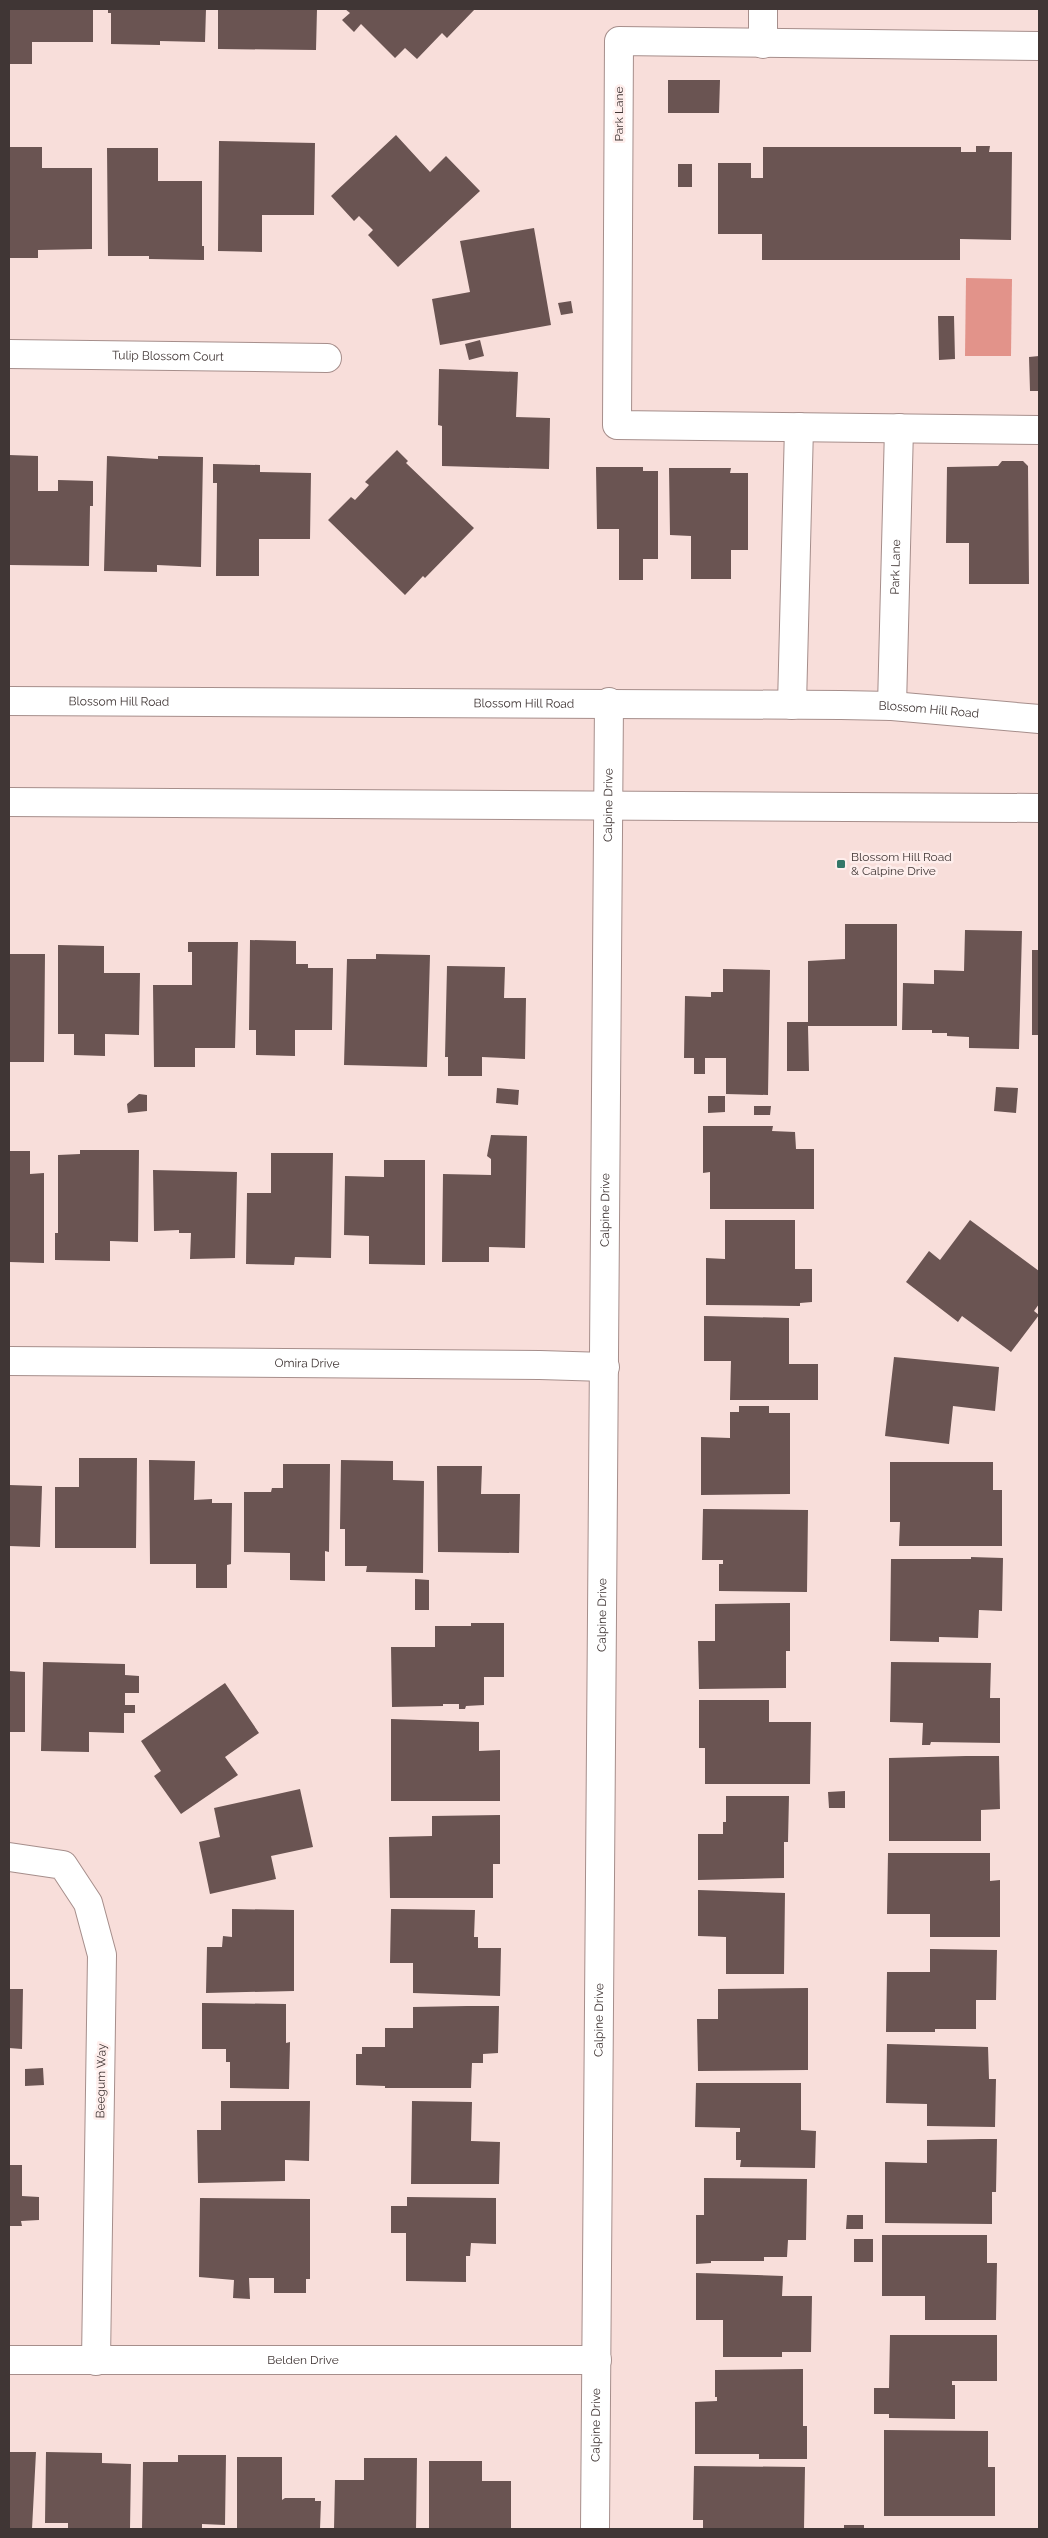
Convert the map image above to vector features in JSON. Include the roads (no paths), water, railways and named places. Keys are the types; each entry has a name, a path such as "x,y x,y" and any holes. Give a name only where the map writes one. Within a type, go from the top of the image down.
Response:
{"street":[{"path":"763,9 763,44"},
{"name":"Park Lane","path":"1039,46 619,41 617,425 1039,430"},
{"name":"Tulip Blossom Court","path":"9,354 327,358"},
{"path":"792,705 799,427"},
{"name":"Park Lane","path":"892,706 899,428"},
{"name":"Blossom Hill Road","path":"9,701 609,702 892,706 1039,719"},
{"name":"Calpine Drive","path":"596,2529 609,702"},
{"path":"9,802 1039,808"},
{"name":"Omira Drive","path":"9,1361 530,1365 604,1368"},
{"name":"Beegum Way","path":"9,1858 63,1865 88,1903 102,1955 96,2361"},
{"name":"Belden Drive","path":"9,2360 597,2360"}],"place":[{"name":"Blossom Hill Road & Calpine Drive","path":"841,864"}]}
